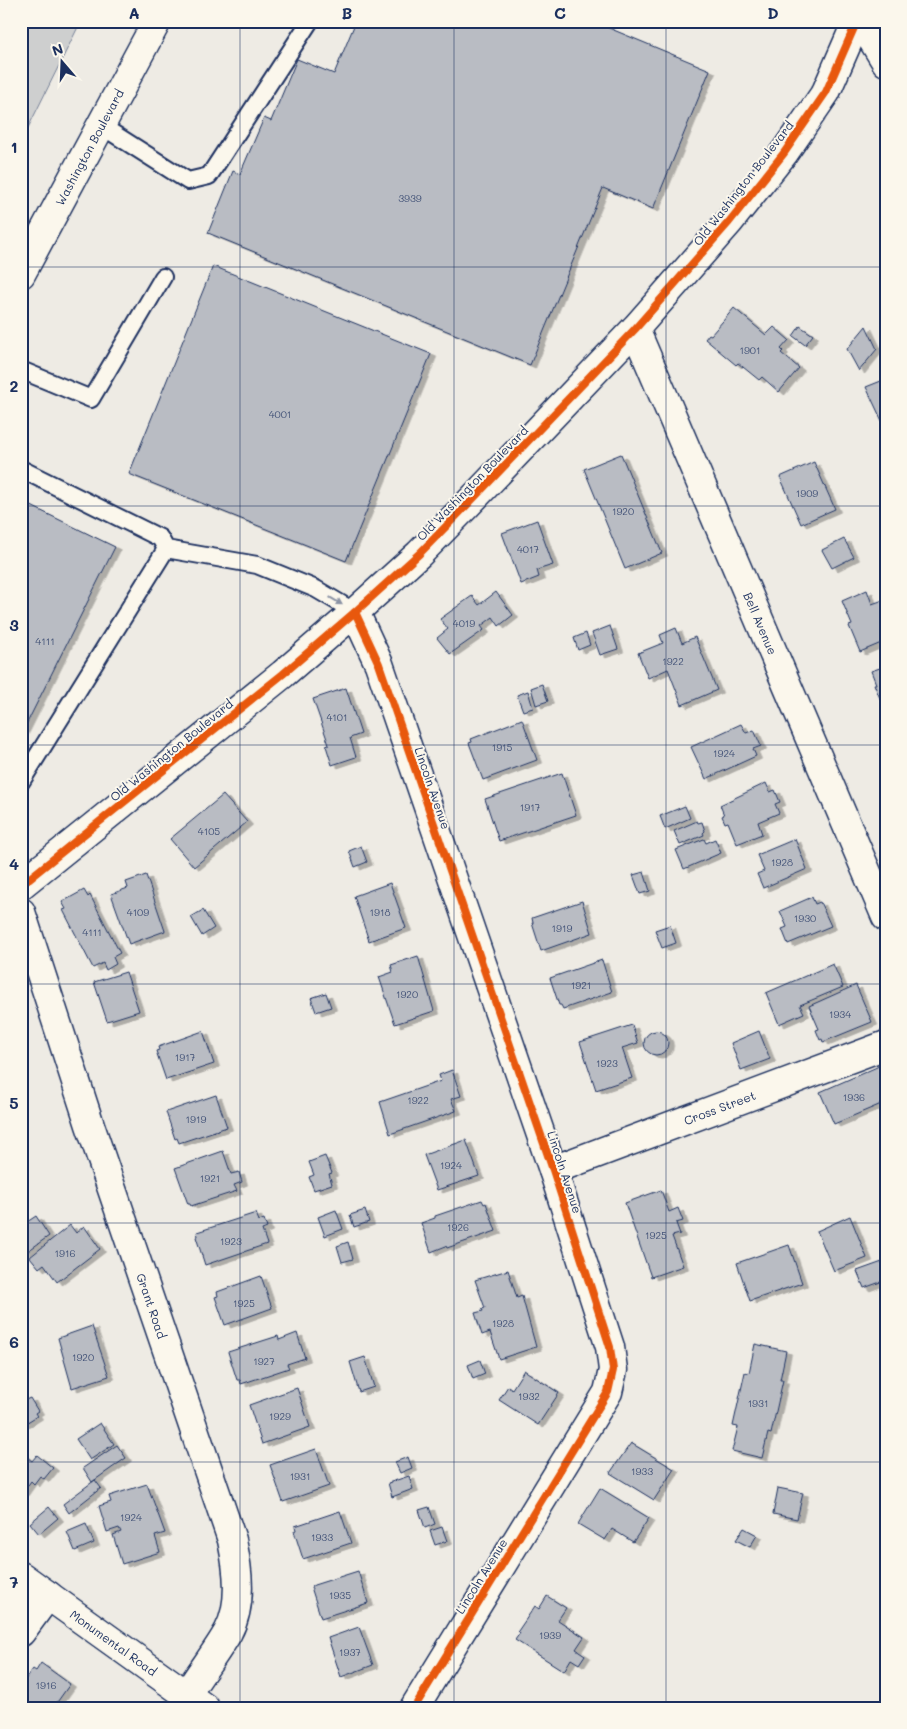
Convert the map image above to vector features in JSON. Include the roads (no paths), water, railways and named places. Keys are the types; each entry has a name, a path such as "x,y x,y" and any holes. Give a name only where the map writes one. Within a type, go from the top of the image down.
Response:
{"street":[{"name":"Washington Boulevard","path":"21,274 157,21"},
{"name":"Old Washington Boulevard","path":"21,885 283,674 419,554 635,329 729,222 784,153 826,92 857,21"},
{"path":"861,21 886,62"},
{"name":"Bell Avenue","path":"635,329 886,917"},
{"name":"Lincoln Avenue","path":"355,612 379,664 552,1170 610,1346 613,1370 608,1392 414,1708"},
{"name":"Grant Road","path":"21,912 90,1124 232,1540 238,1569 237,1602 229,1630 196,1701"},
{"name":"Cross Street","path":"552,1170 886,1045"},
{"name":"Monumental Road","path":"21,1576 196,1701"},
{"path":"21,1632 48,1595"}],"lane":[{"path":"100,125 188,181 209,176 310,21"},
{"path":"21,370 90,398 163,277"},
{"path":"21,469 160,538 166,548 257,565 316,589 355,612"},
{"path":"21,782 166,548"}]}
